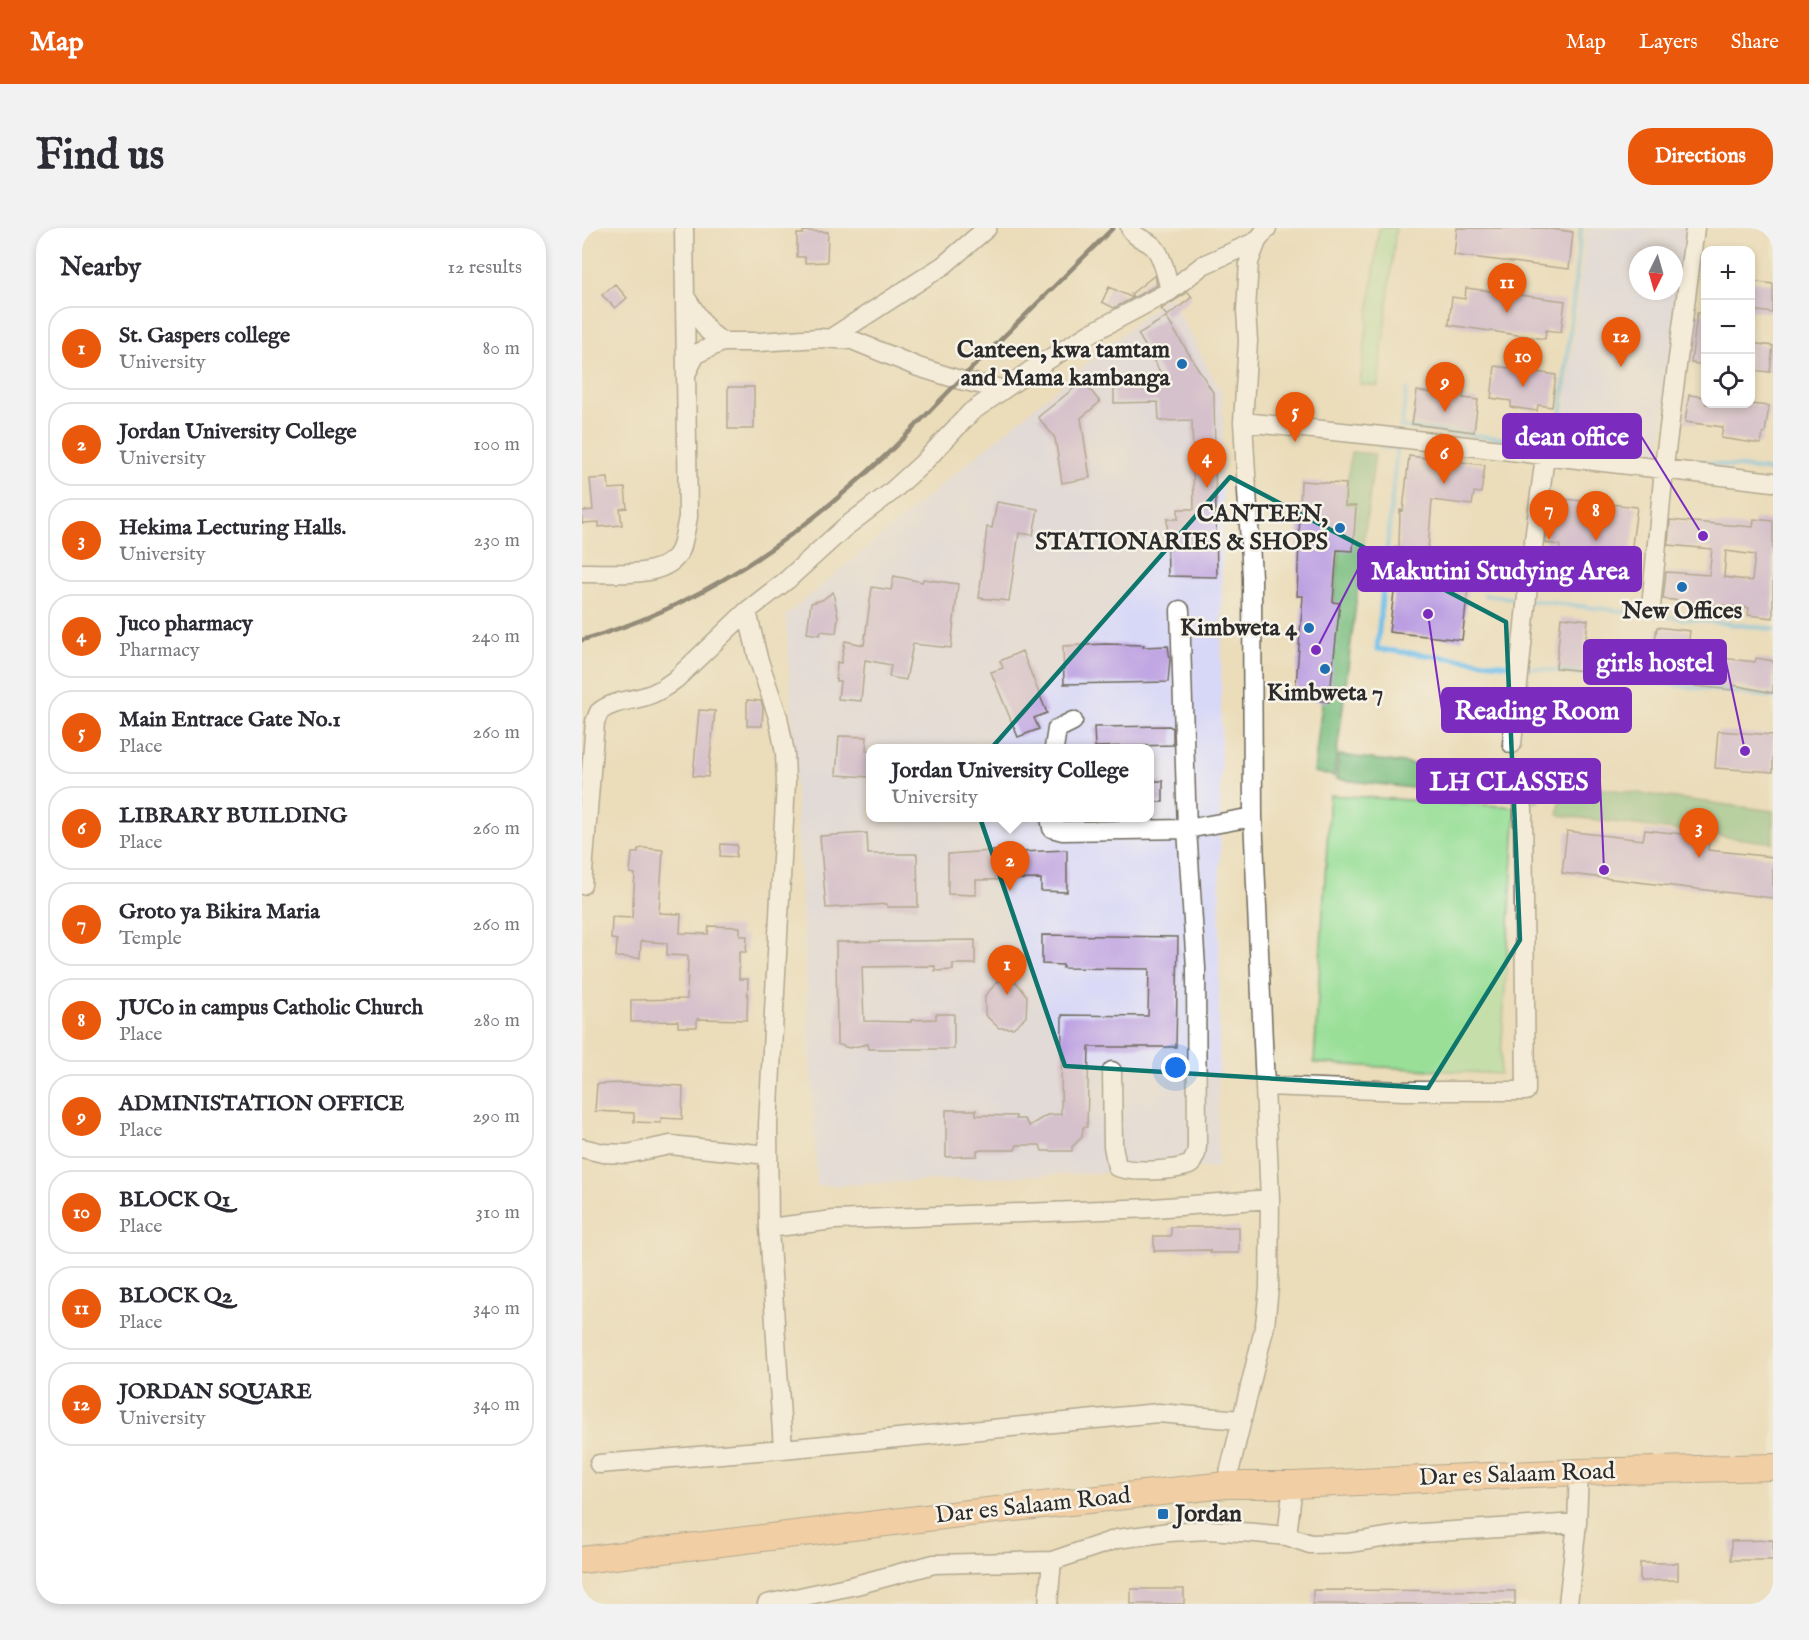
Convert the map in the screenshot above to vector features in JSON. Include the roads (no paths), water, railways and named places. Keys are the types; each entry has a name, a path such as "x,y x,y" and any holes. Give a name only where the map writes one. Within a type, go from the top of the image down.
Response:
{"highway":[{"name":"Dar es Salaam Road","path":"583,1555 1226,1485 1293,1485 1580,1472 1773,1467"}],"street":[{"path":"582,573 658,569 673,560 681,548 688,517 684,228"},
{"path":"831,338 944,265 987,228"},
{"path":"1130,228 1135,236 1154,246 1165,268 1170,291"},
{"path":"1651,607 1664,470 1695,228"},
{"path":"582,885 596,722 599,712 615,704 649,696 676,680 747,611 787,580 844,528 890,493 922,464 971,412 1002,389 1091,333 1170,291 1203,265 1262,234"},
{"path":"1226,1485 1266,1325 1269,1288 1270,1199 1253,817 1251,578 1243,422 1248,340 1246,310 1249,262 1262,234"},
{"path":"686,298 708,331 722,342"},
{"path":"685,376 696,354 722,342 831,338 852,340 918,367 960,380 1002,389"},
{"path":"1243,422 1773,482"},
{"path":"1512,744 1528,586 1545,456"},
{"path":"1112,1071 1113,1146 1117,1167 1125,1170 1138,1170 1184,1167 1191,1164 1197,1146 1196,968 1186,829 1180,610"},
{"path":"747,611 758,658 778,717 786,772 768,1155 769,1228 783,1449"},
{"path":"1055,744 1057,729 1073,722"},
{"path":"1265,1086 1405,1091 1526,1090 1523,808"},
{"path":"1051,822 1052,828 1064,831 1186,829 1253,817"},
{"path":"582,1148 603,1153 627,1154 670,1145 768,1155"},
{"path":"769,1228 834,1220 1154,1208 1270,1199"},
{"path":"599,1464 1158,1413 1241,1420"},
{"path":"1568,1604 1580,1472"},
{"path":"1287,1536 1293,1485"},
{"path":"768,1604 856,1585 934,1564 1052,1561 1117,1539 1169,1532 1209,1530 1287,1536 1310,1544 1349,1543 1407,1534 1577,1523"},
{"path":"1048,1604 1052,1561"}],"waterway":[{"path":"1558,444 1581,228"},
{"path":"1407,390 1401,427 1594,449"},
{"path":"1382,438 1381,447 1397,448 1377,649 1773,697"},
{"path":"1611,451 1615,452"},
{"path":"1632,454 1773,471"},
{"path":"1485,595 1773,629"}],"railway":[{"path":"582,640 625,626 706,589 745,566 817,514 895,447 1113,228"}],"place":[{"name":"BLOCK Q2","path":"1507,313"},
{"name":"Canteen, kwa tamtam and Mama kambanga","path":"1182,364"},
{"name":"JORDAN SQUARE","path":"1621,367"},
{"name":"BLOCK Q1","path":"1523,387"},
{"name":"ADMINISTATION OFFICE","path":"1445,412"},
{"name":"Main Entrace Gate No.1","path":"1295,442"},
{"name":"LIBRARY BUILDING","path":"1444,484"},
{"name":"Juco pharmacy","path":"1207,488"},
{"name":"CANTEEN, STATIONARIES & SHOPS","path":"1340,528"},
{"name":"dean office","path":"1703,536"},
{"name":"Groto ya Bikira Maria","path":"1549,540"},
{"name":"JUCo in campus Catholic Church","path":"1596,541"},
{"name":"New Offices","path":"1682,587"},
{"name":"Reading Room","path":"1428,614"},
{"name":"Kimbweta 4","path":"1309,628"},
{"name":"Makutini Studying Area","path":"1316,650"},
{"name":"Kimbweta 7","path":"1325,669"},
{"name":"girls hostel","path":"1745,751"},
{"name":"Hekima Lecturing Halls.","path":"1699,858"},
{"name":"LH CLASSES","path":"1604,870"},
{"name":"Jordan University College","path":"1010,891"},
{"name":"St. Gaspers college","path":"1007,995"},
{"name":"Jordan","path":"1163,1514"}]}
